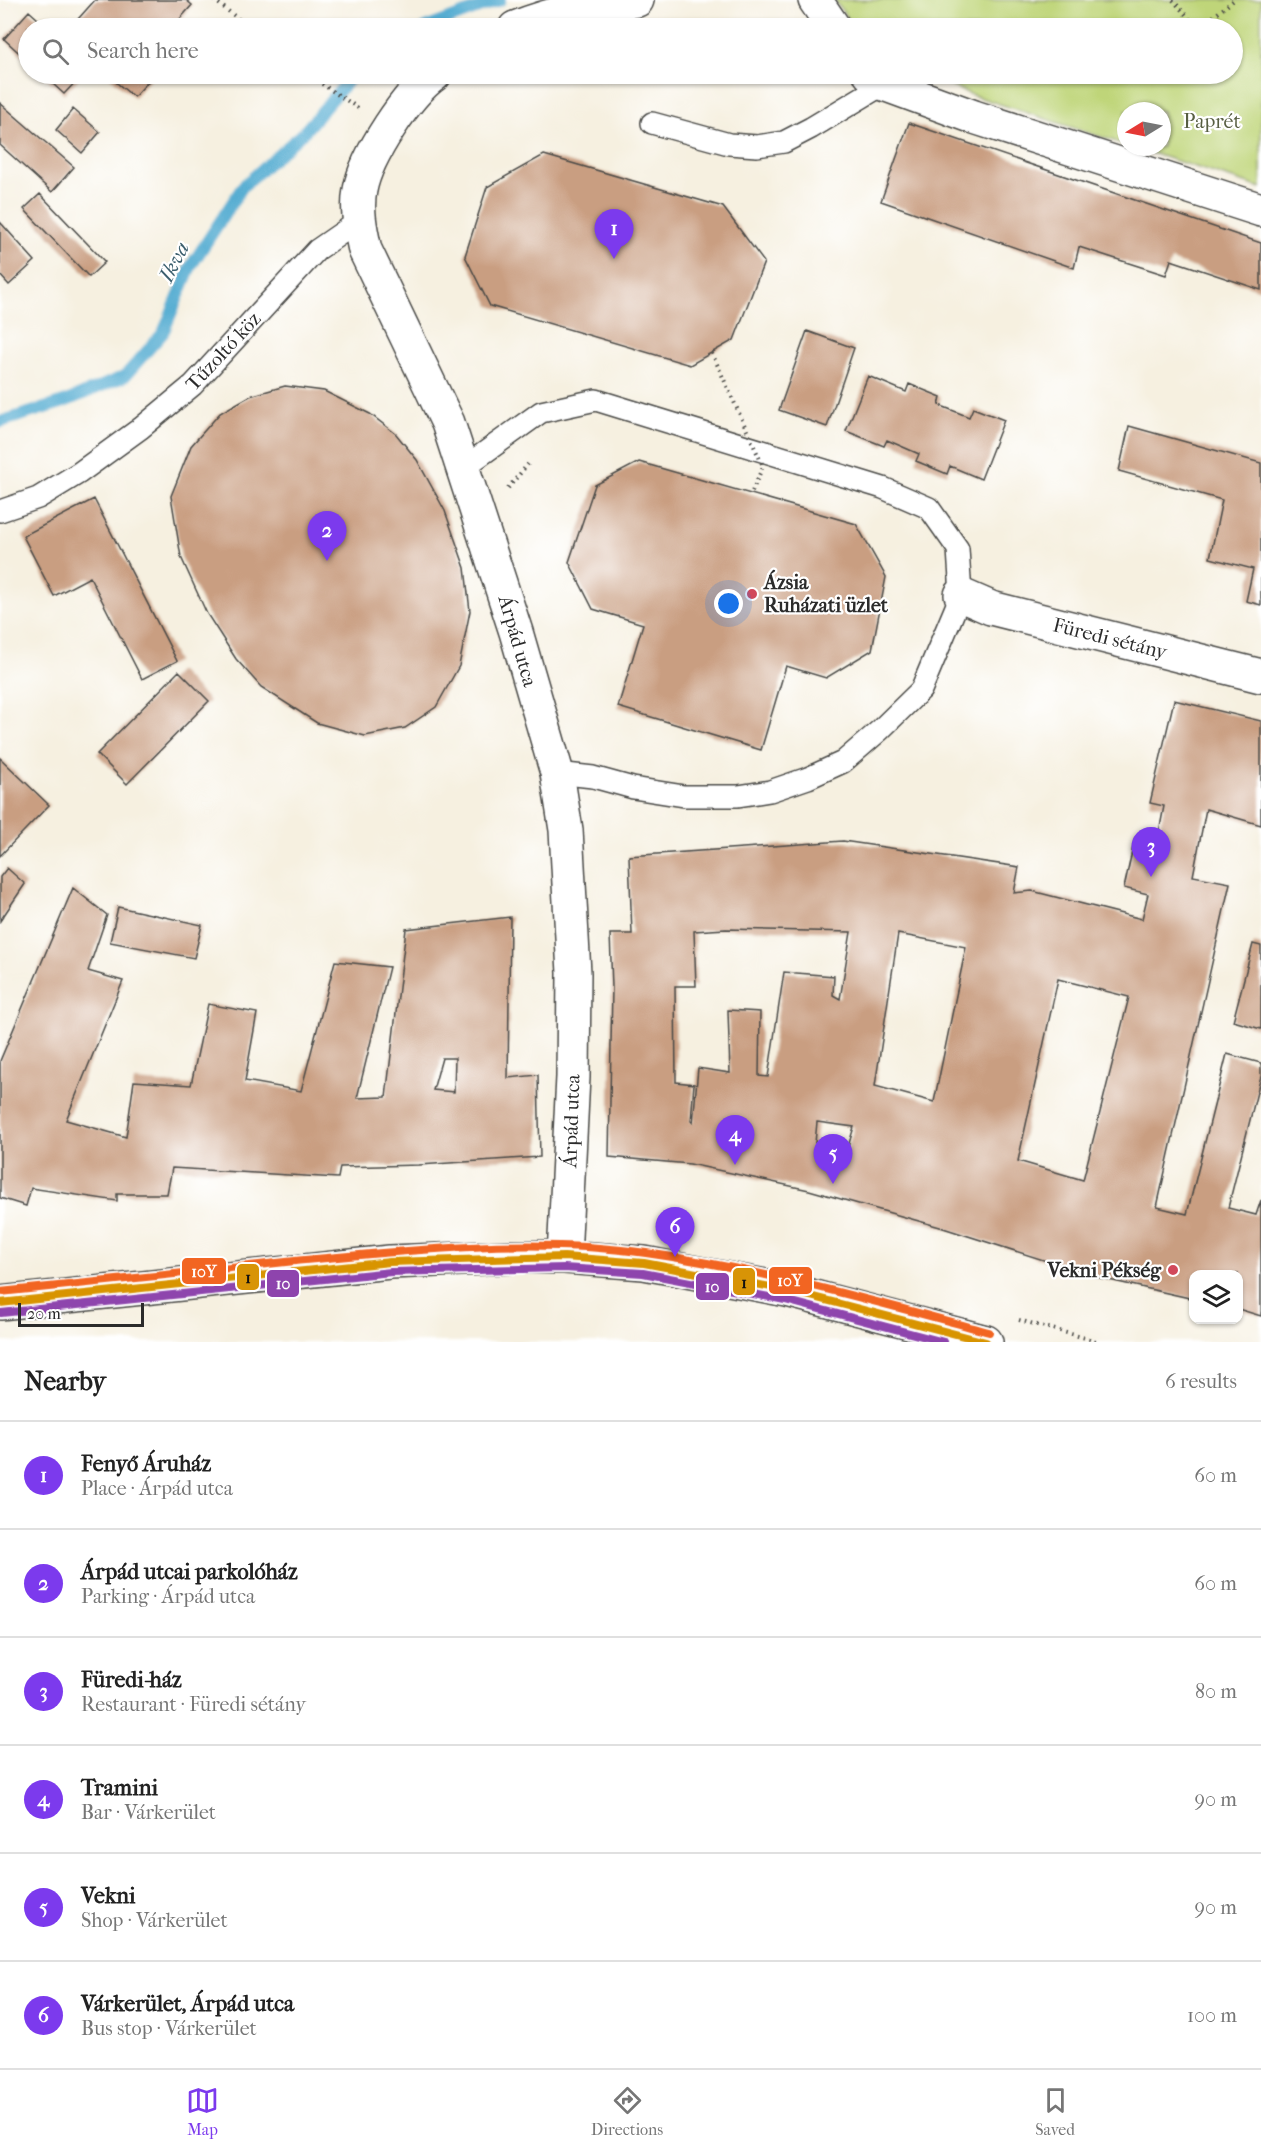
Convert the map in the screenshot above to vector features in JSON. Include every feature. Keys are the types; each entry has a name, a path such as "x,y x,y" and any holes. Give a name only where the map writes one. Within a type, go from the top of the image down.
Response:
{"street":[{"path":"541,18 596,4 638,0"},
{"path":"815,0 827,18"},
{"name":"Árpád utca","path":"424,84 391,125 368,163 359,191 359,221 365,250 448,423 516,632 557,773 566,830 574,973 573,1077 564,1257"},
{"path":"890,84 974,117 1261,210"},
{"name":"Füredi sétány","path":"961,595 992,608 1261,676"},
{"path":"0,1303 390,1262 564,1257 644,1263 787,1290 986,1342"}],"lane":[{"path":"652,123 729,144 757,146 784,142 811,128 870,84"},
{"name":"Tűzoltó köz","path":"0,511 38,498 80,473 141,428 194,385 316,249 359,221"},
{"path":"463,468 541,412 596,400 883,488 929,508 958,549 961,595 921,690 843,762 808,778 770,791 738,796 684,796 633,788 593,777 557,773"}],"path":[{"path":"214,0 237,18"},
{"path":"1173,0 1189,18"},
{"path":"1211,18 1234,0"},
{"path":"322,84 361,110"},
{"path":"712,353 763,466 751,494"},
{"path":"480,520 532,460"}],"green space":[{"name":"Paprét","path":"834,0 1261,0 1261,188 1161,156 1171,156 1171,102 1117,102 1117,142 972,95 947,84 1243,84 1243,18 848,18"}],"building":[{"path":"95,0 186,0 192,5 181,18 79,18"},
{"path":"29,11 37,18 23,18"},
{"path":"18,23 18,52 4,39"},
{"path":"53,84 74,84 64,94"},
{"path":"118,84 146,84 134,97"},
{"path":"0,103 74,167 52,192 0,145"},
{"path":"73,109 100,132 82,153 56,130"},
{"path":"909,123 1261,243 1261,290 1171,260 1166,275 1079,247 1074,268 881,201"},
{"path":"544,155 723,207 764,262 734,340 690,365 490,306 465,256 487,187"},
{"path":"40,194 105,262 89,277 24,209"},
{"path":"0,222 35,261 9,285 0,275"},
{"path":"807,331 854,348 827,427 779,410"},
{"path":"868,376 906,392 909,384 941,397 939,405 969,417 973,408 1004,420 981,479 950,466 947,474 916,461 919,454 887,440 884,446 846,431"},
{"path":"285,386 324,391 370,414 396,434 417,460 445,511 465,568 470,611 459,666 436,707 405,728 365,736 317,723 261,687 236,659 207,614 181,557 171,496 191,446 220,413 250,396"},
{"path":"1129,426 1261,463 1261,605 1246,601 1253,569 1210,558 1222,500 1119,471"},
{"path":"639,462 856,524 886,577 872,650 826,678 786,666 761,750 618,707 643,624 593,609 569,562 595,485"},
{"path":"94,499 177,661 142,679 90,577 54,596 23,536"},
{"path":"179,671 209,701 127,784 97,754"},
{"path":"1174,700 1261,721 1261,825 1206,809 1193,876 1230,883 1157,1207 1187,1214 1227,1054 1261,1063 1261,1076 1228,1208 1256,1215 1261,1200 1261,1316 1243,1311 1243,1270 1189,1270 1189,1298 1100,1278 940,1227 809,1190 690,1164 609,1157 612,987 610,934 632,934 629,856 843,841 1019,867 1014,893 1032,891 1142,919 1148,894 1124,888 1135,838 1157,843 1164,806 1150,803","holes":["726,929 851,932 840,999 833,995 834,976 784,972 768,1077 759,1076 760,1012 728,1010 730,1073 698,1068 693,1123 691,1121 694,1084 676,1082 675,986 696,986 694,931","898,934 966,947 934,1102 875,1086","1058,979 1129,997 1083,1180 1018,1161","817,1122 854,1127 847,1150 815,1143"]},
{"path":"0,758 49,805 0,856"},
{"path":"7,868 25,884 0,921 0,877"},
{"path":"73,888 107,915 88,971 123,981 66,1120 126,1137 134,1081 191,1085 208,1004 257,1013 245,1081 301,1091 335,961 389,967 357,1098 386,1097 406,929 510,917 508,1078 538,1075 540,1157 419,1165 340,1167 338,1178 172,1168 167,1194 117,1194 117,1201 31,1188 26,1206 0,1198 0,1061","holes":["442,1058 455,1058 454,1092 433,1090"]},
{"path":"118,907 202,925 194,958 110,942"},
{"path":"1253,944 1261,946 1261,1029 1233,1021"}],"waterway":[{"name":"Ikva","path":"452,18 500,0"},
{"name":"Ikva","path":"0,422 64,402 125,376 163,333 191,266 243,186 303,133 345,84"}],"transit line":[{"name":"10Y","path":"0,1292 426,1249 559,1246 646,1253 733,1268 819,1287 989,1332"},
{"name":"1","path":"0,1303 390,1262 564,1257 644,1263 787,1290 986,1342"},
{"name":"10","path":"1,1313 391,1272 564,1268 643,1273 785,1300 944,1342"}],"place":[{"name":"Fenyő Áruház","path":"614,259"},
{"name":"Árpád utcai parkolóház","path":"327,561"},
{"name":"Ázsia Ruházati üzlet","path":"752,594"},
{"name":"Füredi-ház","path":"1151,877"},
{"name":"Tramini","path":"735,1165"},
{"name":"Vekni","path":"833,1184"},
{"name":"Várkerület, Árpád utca","path":"675,1257"},
{"name":"Vekni Pékség","path":"1173,1270"}]}
